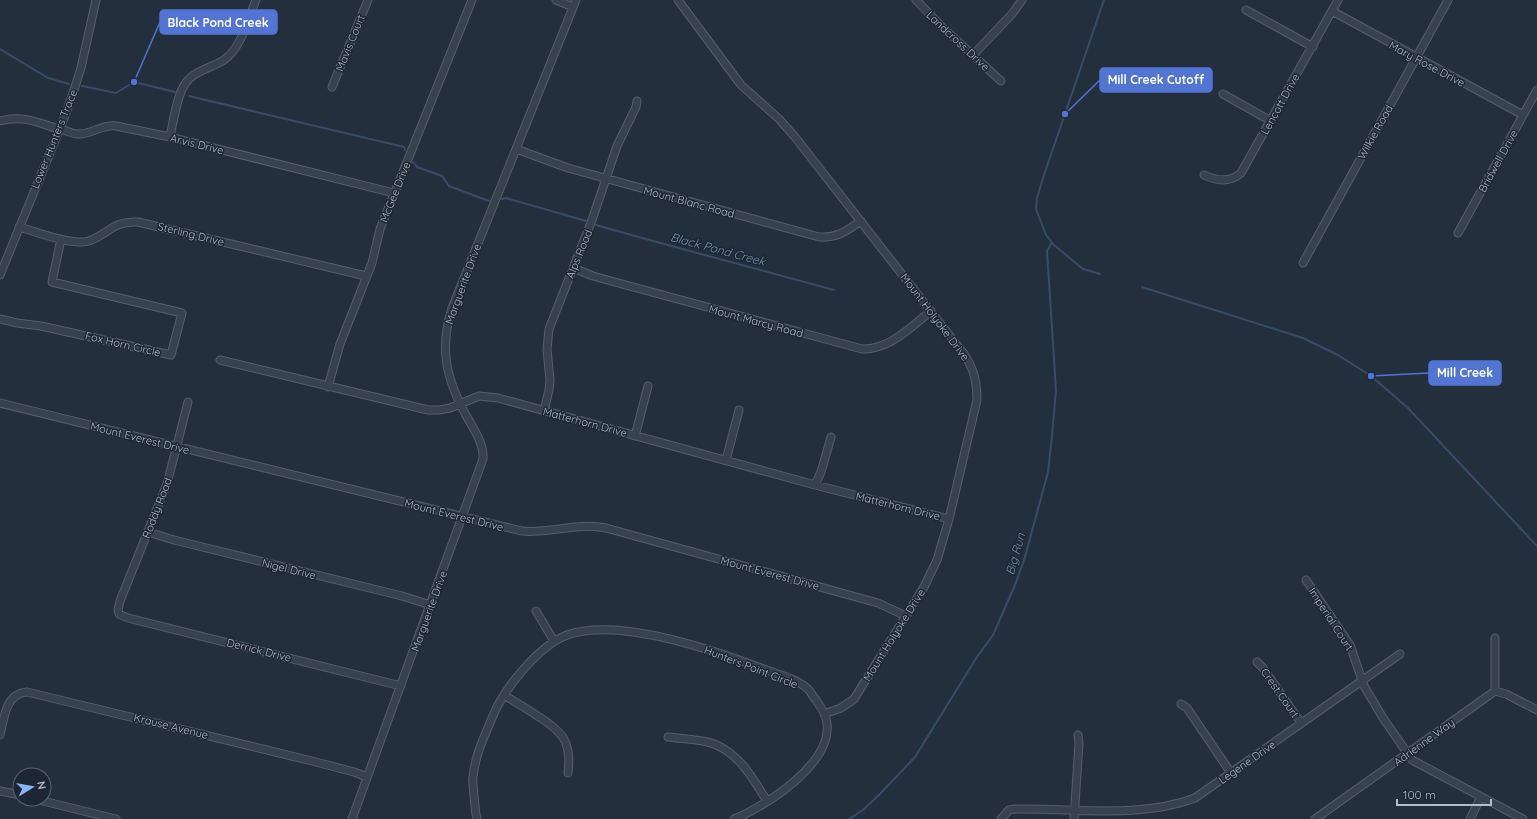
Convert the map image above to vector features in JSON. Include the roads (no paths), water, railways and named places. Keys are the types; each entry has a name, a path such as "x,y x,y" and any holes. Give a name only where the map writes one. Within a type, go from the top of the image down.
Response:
{"street":[{"name":"Lower Hunters Trace","path":"0,275 59,129 81,68 96,0"},
{"path":"170,137 180,95 185,83 197,73 223,60 233,51 256,0"},
{"name":"Mavis Court","path":"332,87 368,0"},
{"name":"McGee Drive","path":"328,387 340,344 372,263 380,229 472,0"},
{"path":"556,0 574,3"},
{"name":"Mount Holyoke Drive","path":"678,0 733,76 795,137 861,221 970,364 976,380 977,387 974,411 949,519 941,548 932,571 906,616 854,699 842,708 824,714"},
{"name":"Landcross Drive","path":"916,0 942,27 1001,81"},
{"path":"973,56 1012,14 1022,0"},
{"name":"Lencott Drive","path":"1204,176 1227,180 1238,176 1245,168 1338,0"},
{"name":"Wilkie Road","path":"1303,264 1448,0"},
{"name":"Marguerite Drive","path":"352,819 463,517 481,467 484,453 479,438 460,404 450,379 446,364 445,346 448,321 574,3"},
{"path":"1246,10 1313,47"},
{"name":"Mary Rose Drive","path":"1332,11 1415,58 1523,115"},
{"name":"Bridwell Drive","path":"1458,233 1537,90"},
{"path":"1223,94 1271,121"},
{"name":"Alps Road","path":"544,411 550,380 547,349 548,335 617,146 636,107 637,101"},
{"name":"Arvis Drive","path":"0,121 25,118 71,133 80,134 113,125 170,137 394,193"},
{"name":"Mount Blanc Road","path":"516,148 568,168 819,237 839,235 861,221"},
{"name":"Sterling Drive","path":"19,227 61,239 84,242 97,237 120,224 138,222 366,276"},
{"name":"Fox Horn Circle","path":"0,319 41,326 171,355 182,313 52,282 61,239"},
{"name":"Mount Marcy Road","path":"573,268 593,276 862,349 874,349 890,342 931,311"},
{"name":"Matterhorn Drive","path":"220,360 428,410 439,410 474,398 488,397 815,485 949,519"},
{"path":"635,436 648,386"},
{"name":"Roddy Road","path":"118,612 120,601 167,484 188,402"},
{"name":"Mount Everest Drive","path":"0,403 522,531 534,532 584,526 606,528 878,603 906,616"},
{"path":"726,460 739,410"},
{"path":"815,485 821,472 831,437"},
{"name":"Nigel Drive","path":"148,532 174,540 431,605"},
{"name":"Imperial Court","path":"1306,580 1350,645 1364,686 1383,718 1412,760 1523,819"},
{"path":"536,611 554,642"},
{"name":"Derrick Drive","path":"118,612 128,618 401,686"},
{"name":"Hunters Point Circle","path":"477,819 473,778 478,753 498,704 533,658 554,642 576,632 587,630 606,630 651,635 718,652 793,680 808,690 822,708 827,723 821,751 816,760 780,794 749,813 734,819"},
{"path":"1495,638 1495,691 1506,694 1537,710"},
{"name":"Legene Drive","path":"1001,819 1009,810 1015,808 1138,814 1168,809 1183,804 1195,798 1400,654"},
{"name":"Crest Court","path":"1257,662 1263,668 1301,723"},
{"name":"Adrienne Way","path":"1315,819 1495,691"},
{"name":"Krause Avenue","path":"0,735 9,703 18,694 28,692 312,761 367,777"},
{"path":"504,695 553,725 559,731 566,742 570,759 568,773"},
{"path":"1181,704 1186,708 1231,773"},
{"path":"1074,819 1079,743 1078,735"},
{"path":"668,737 712,743 722,748 740,761 767,801"},
{"path":"0,790 12,793"},
{"path":"1470,819 1481,797"},
{"path":"52,803 116,819"}],"waterway":[{"path":"1100,274 1083,269 1054,245 1046,235 1036,209 1037,198 1044,175 1104,0"},
{"name":"Black Pond Creek","path":"0,49 48,78 69,84"},
{"name":"Black Pond Creek","path":"82,86 116,93 134,82 175,92"},
{"name":"Black Pond Creek","path":"189,96 404,147 405,150"},
{"name":"Black Pond Creek","path":"413,162 417,167 442,176 449,186 489,201"},
{"name":"Black Pond Creek","path":"502,199 506,198 586,221"},
{"name":"Black Pond Creek","path":"596,225 834,290"},
{"name":"Big Run","path":"849,819 863,810 915,757 977,657 993,635 1015,585 1025,557 1048,472 1056,390 1047,251 1052,242"},
{"path":"1142,287 1303,338 1338,355 1371,376 1408,408 1537,546"}],"place":[{"name":"Black Pond Creek","path":"134,82"},
{"name":"Mill Creek Cutoff","path":"1065,114"},
{"name":"Mill Creek","path":"1371,376"}]}
